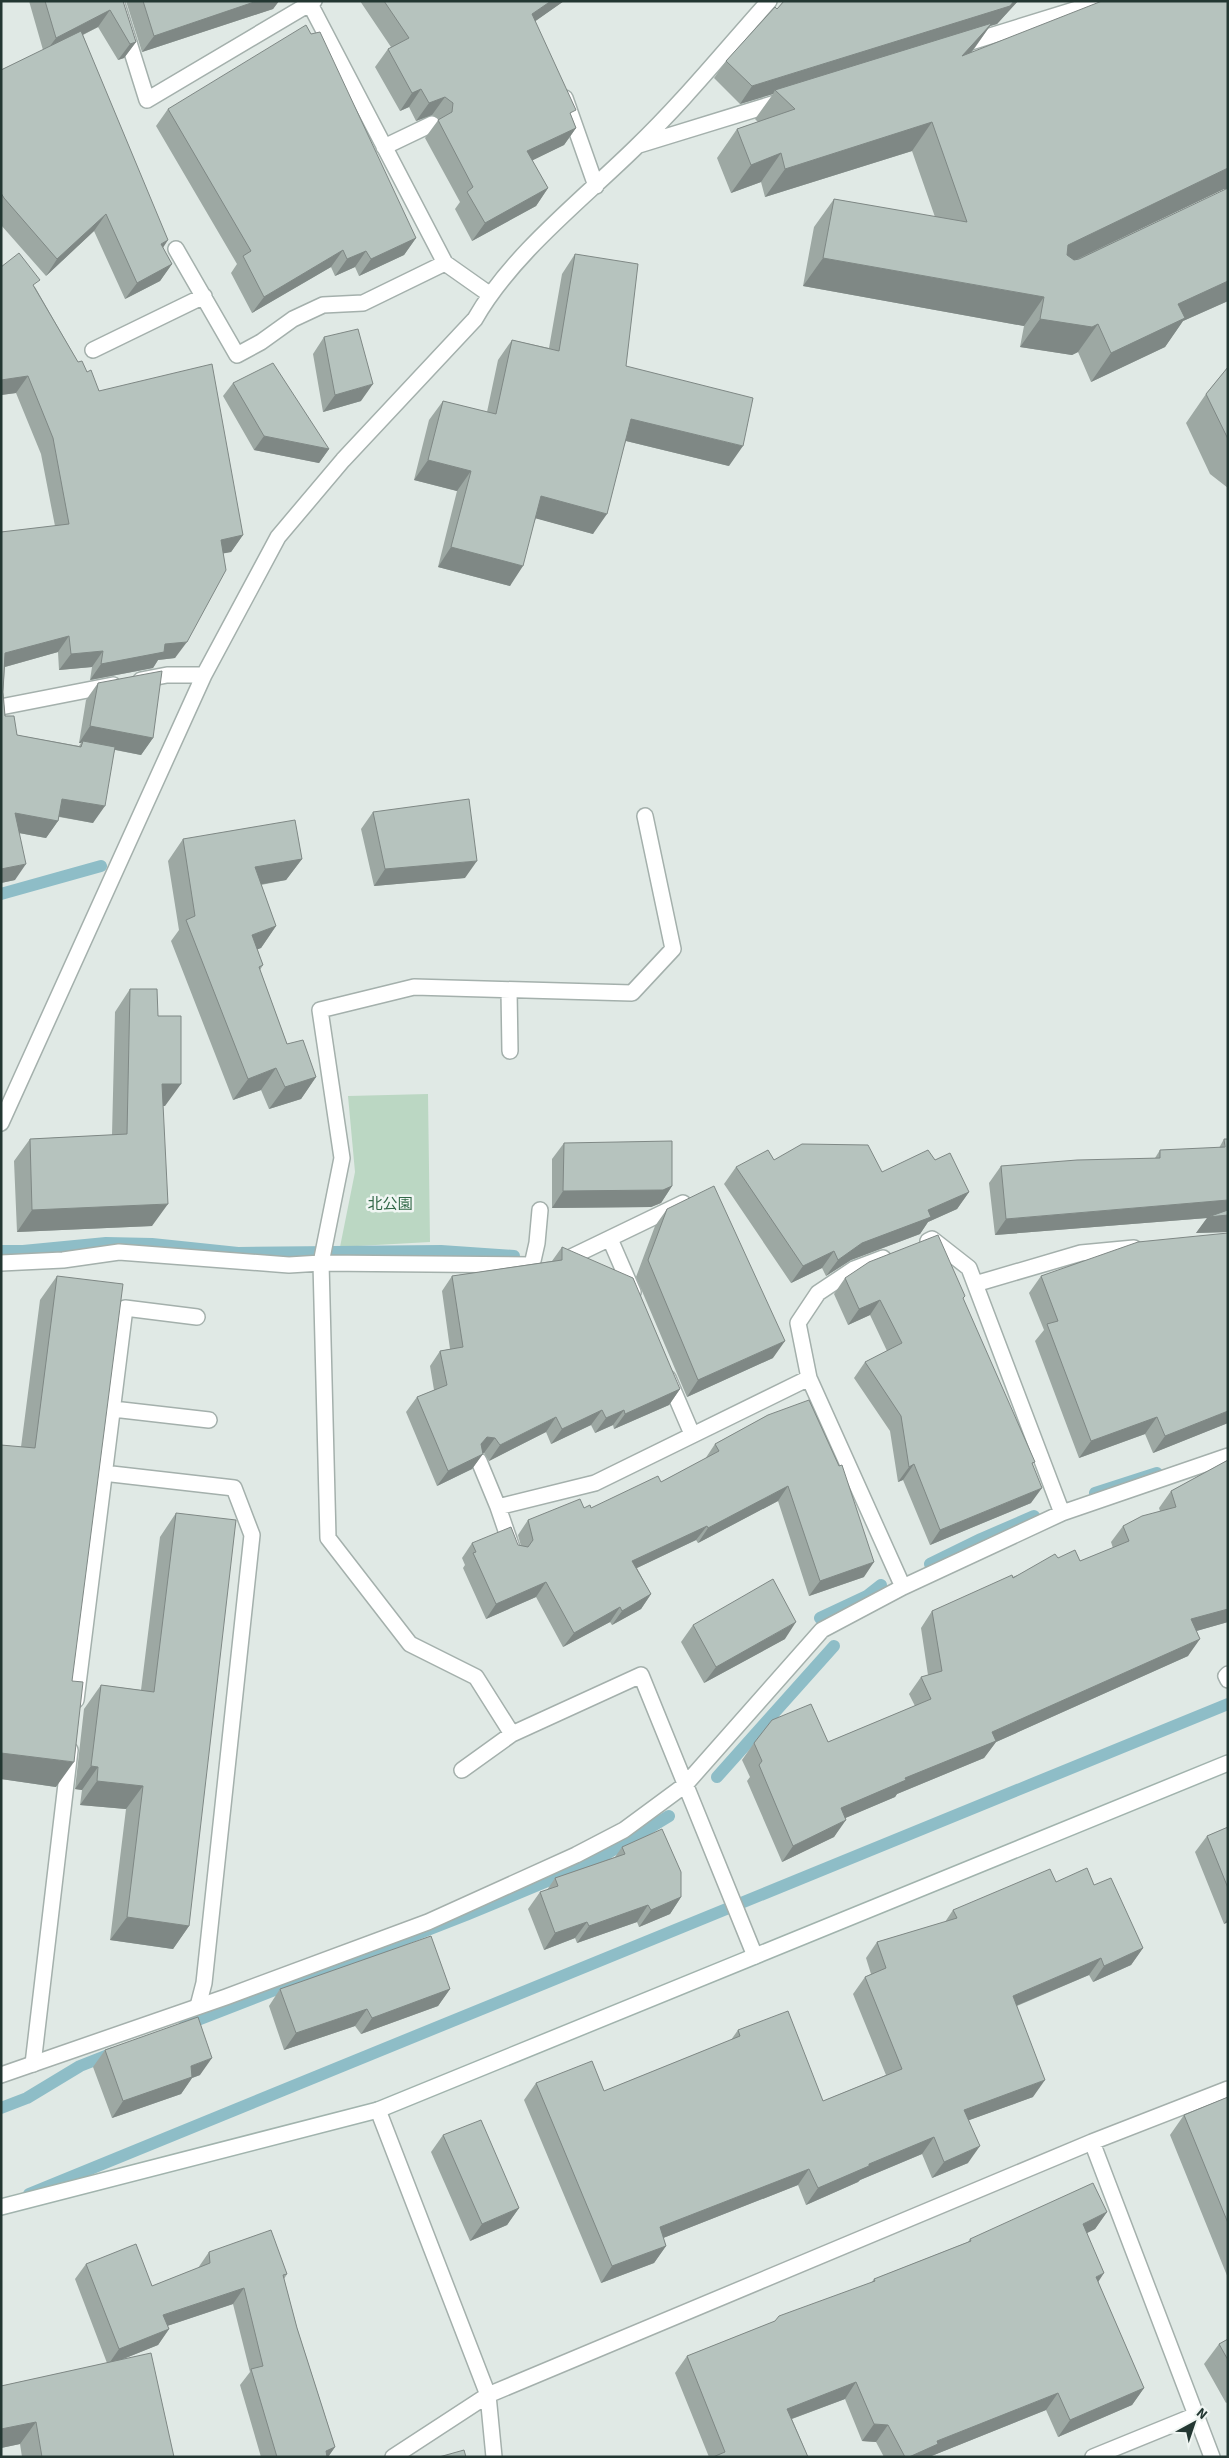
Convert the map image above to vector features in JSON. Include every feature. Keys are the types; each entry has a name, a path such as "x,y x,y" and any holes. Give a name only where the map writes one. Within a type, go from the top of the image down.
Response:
{"street":[{"path":"116,1 147,100 312,3 445,263 489,294"},
{"path":"1,1122 204,675 278,537 343,460 475,319 489,294 539,240 638,146 769,1"},
{"path":"947,50 1077,5 1103,1"},
{"path":"560,82 596,186"},
{"path":"638,146 797,96"},
{"path":"384,147 432,124"},
{"path":"176,249 237,355 261,342 293,319 323,305 363,303 445,263"},
{"path":"93,350 204,296"},
{"path":"1,707 167,675 204,675"},
{"path":"512,1734 476,1676 410,1644 328,1538 321,1263 342,1158 320,1010 414,987 632,993 673,949 645,816"},
{"path":"509,990 510,1051"},
{"path":"569,1258 694,1197"},
{"path":"1,1263 64,1260 119,1252 289,1265 321,1263 532,1265 537,1243 540,1210"},
{"path":"610,1239 640,1310"},
{"path":"914,1246 932,1239 968,1268 1062,1513"},
{"path":"975,1284 1081,1253 1146,1247"},
{"path":"897,1252 854,1269 818,1293 798,1323 809,1378 903,1587"},
{"path":"74,1720 103,1473 125,1308 198,1317"},
{"path":"662,1363 692,1434"},
{"path":"498,1507 595,1483 809,1378"},
{"path":"113,1409 209,1420"},
{"path":"1,2075 428,1922 526,1878 624,1830 685,1785 822,1630 903,1587 1062,1513 1228,1456"},
{"path":"479,1461 514,1553"},
{"path":"103,1473 234,1488 252,1535 204,1983 198,2006"},
{"path":"1228,1674 1226,1676 1228,1680"},
{"path":"462,1770 512,1734 641,1675 755,1956"},
{"path":"33,2064 71,1739"},
{"path":"1,2206 378,2110 1228,1763"},
{"path":"393,2457 488,2395 1092,2142 1228,2089"},
{"path":"378,2110 488,2395 494,2457"},
{"path":"1092,2142 1212,2457"},
{"path":"1093,2457 1196,2414"}],"green space":[{"name":"北公園","path":"428,1094 430,1242 340,1247 355,1172 348,1096"}],"building":[{"path":"45,1 123,1 136,42 130,44 110,10 56,38"},
{"path":"143,1 257,1 154,36"},
{"path":"384,1 551,1 532,14 576,110 570,113 576,128 527,151 548,188 485,223 467,192 473,187 438,120 452,112 453,103 445,97 429,103 421,89 412,93 388,49 409,38"},
{"path":"784,1 1014,1 1010,6 752,86 726,61 775,7 777,9"},
{"path":"1102,1 1228,1 1228,168 1068,245 1067,255 1074,260 1079,259 1228,188 1228,281 1178,304 1185,318 1111,353 1098,324 1092,327 1040,319 1044,297 823,258 834,199 967,222 932,122 785,169 781,153 751,165 737,129 795,109 775,90 992,23 962,56"},
{"path":"306,25 311,34 320,32 416,238 371,259 366,251 347,259 343,250 264,297 243,256 251,251 168,109"},
{"path":"81,31 168,240 161,244 172,264 137,283 106,214 57,259 1,193 1,70"},
{"path":"19,253 40,280 33,285 78,362 82,361 87,372 91,370 99,391 212,364 243,535 221,540 226,570 187,642 165,644 164,652 101,664 103,651 71,654 69,636 5,653 3,692 5,716 14,716 17,735 81,747 83,741 115,747 105,806 62,799 58,821 15,813 26,864 1,869 1,532 69,524 53,438 28,376 1,380 1,267"},
{"path":"575,254 638,264 626,366 753,398 743,446 631,419 607,514 541,496 523,566 451,547 471,471 428,460 443,401 496,414 512,340 559,351"},
{"path":"358,329 373,384 335,395 324,337"},
{"path":"273,363 329,449 264,436 233,383"},
{"path":"1228,367 1228,439 1206,394"},
{"path":"162,671 153,738 90,726 98,683"},
{"path":"469,799 477,861 385,869 373,812"},
{"path":"295,820 302,859 255,867 276,926 252,935 263,965 259,967 287,1044 303,1040 316,1077 285,1087 276,1068 248,1079 186,920 195,916 183,839"},
{"path":"130,989 157,989 158,1016 181,1016 181,1084 162,1084 168,1204 32,1210 30,1139 127,1134"},
{"path":"1224,1139 1228,1139 1228,1200 1006,1219 1001,1166 1077,1160 1160,1158 1160,1150 1225,1147"},
{"path":"672,1141 672,1186 663,1190 563,1191 564,1143"},
{"path":"802,1144 868,1145 882,1172 928,1150 935,1160 950,1153 969,1192 928,1210 931,1217 862,1243 838,1260 834,1251 803,1266 736,1167 768,1150 774,1160"},
{"path":"714,1186 785,1341 698,1380 648,1260 667,1209"},
{"path":"1228,1210 1228,1215 1208,1217"},
{"path":"1228,1233 1228,1411 1165,1436 1157,1417 1091,1441 1047,1324 1058,1321 1041,1276 1138,1242"},
{"path":"938,1235 965,1296 963,1298 1035,1462 1032,1463 1042,1488 940,1530 914,1464 909,1467 901,1416 865,1362 902,1343 880,1300 859,1309 845,1278 869,1262"},
{"path":"562,1247 633,1278 680,1389 625,1414 624,1410 606,1418 602,1410 562,1429 556,1417 500,1445 495,1438 487,1437 481,1444 483,1454 448,1471 417,1397 447,1385 440,1351 463,1347 452,1276 562,1260"},
{"path":"57,1276 123,1284 72,1681 83,1682 74,1762 1,1753 1,1445 35,1448"},
{"path":"809,1400 839,1466 842,1465 874,1562 820,1581 788,1486 708,1528 707,1526 632,1561 651,1594 622,1611 620,1607 574,1633 546,1582 496,1604 473,1553 476,1552 472,1543 511,1527 518,1545 528,1547 533,1540 528,1520 580,1499 584,1508 590,1505 591,1508 658,1476 661,1482 719,1451 715,1444 768,1415"},
{"path":"1228,1460 1228,1609 1191,1619 1200,1639 992,1732 996,1741 905,1778 906,1780 841,1808 846,1820 793,1846 759,1765 762,1761 754,1743 772,1720 811,1704 828,1742 931,1699 921,1677 942,1671 932,1611 1012,1575 1013,1578 1055,1554 1058,1558 1075,1550 1080,1561 1129,1541 1123,1526 1142,1516 1176,1507 1171,1491"},
{"path":"176,1513 236,1520 189,1926 127,1917 143,1786 97,1781 98,1767 91,1766 101,1685 154,1692"},
{"path":"773,1579 796,1622 716,1667 693,1625"},
{"path":"1228,1827 1228,1888 1207,1836"},
{"path":"662,1829 681,1872 681,1897 651,1910 648,1905 589,1926 587,1922 555,1933 540,1892 558,1886 555,1878 625,1854 622,1847"},
{"path":"1087,1868 1094,1885 1111,1878 1143,1948 1104,1966 1101,1958 1013,1996 1045,2080 964,2110 980,2146 944,2162 934,2137 818,2188 809,2169 660,2227 666,2246 612,2266 536,2083 592,2061 604,2091 740,2036 738,2030 788,2011 823,2101 902,2069 865,1977 886,1968 877,1942 957,1918 953,1910 1050,1869 1056,1882"},
{"path":"431,1936 450,1989 372,2018 367,2009 296,2033 280,1989"},
{"path":"198,2017 212,2058 191,2066 192,2077 123,2101 105,2050"},
{"path":"1228,2097 1228,2223 1184,2115"},
{"path":"481,2120 519,2208 482,2224 443,2135"},
{"path":"1093,2183 1107,2212 1083,2224 1104,2273 1096,2277 1144,2388 1070,2420 1058,2393 937,2441 938,2444 905,2457 888,2425 874,2424 856,2382 787,2409 808,2457 713,2457 725,2452 687,2356 775,2321 779,2316 875,2281 874,2279 971,2241 970,2239"},
{"path":"271,2230 287,2274 283,2275 297,2328 335,2447 326,2451 327,2457 277,2457 251,2369 263,2366 244,2288 163,2315 169,2329 119,2349 86,2264 136,2244 152,2286 210,2263 209,2252"},
{"path":"1228,2339 1228,2360 1219,2344"},
{"path":"151,2353 174,2457 42,2457 36,2422 1,2429 1,2386"},
{"path":"464,2450 466,2457 439,2457"}],"waterway":[{"path":"1,894 101,866"},
{"path":"1,1251 23,1251 106,1243 152,1244 238,1253 441,1251 514,1256"},
{"path":"1095,1493 1157,1473"},
{"path":"930,1564 1034,1516"},
{"path":"820,1618 867,1596 881,1585"},
{"path":"717,1777 834,1646"},
{"path":"29,2194 1228,1704"},
{"path":"185,2025 466,1915 593,1862 669,1816"},
{"path":"1,2108 27,2098 80,2066 113,2053"}]}
